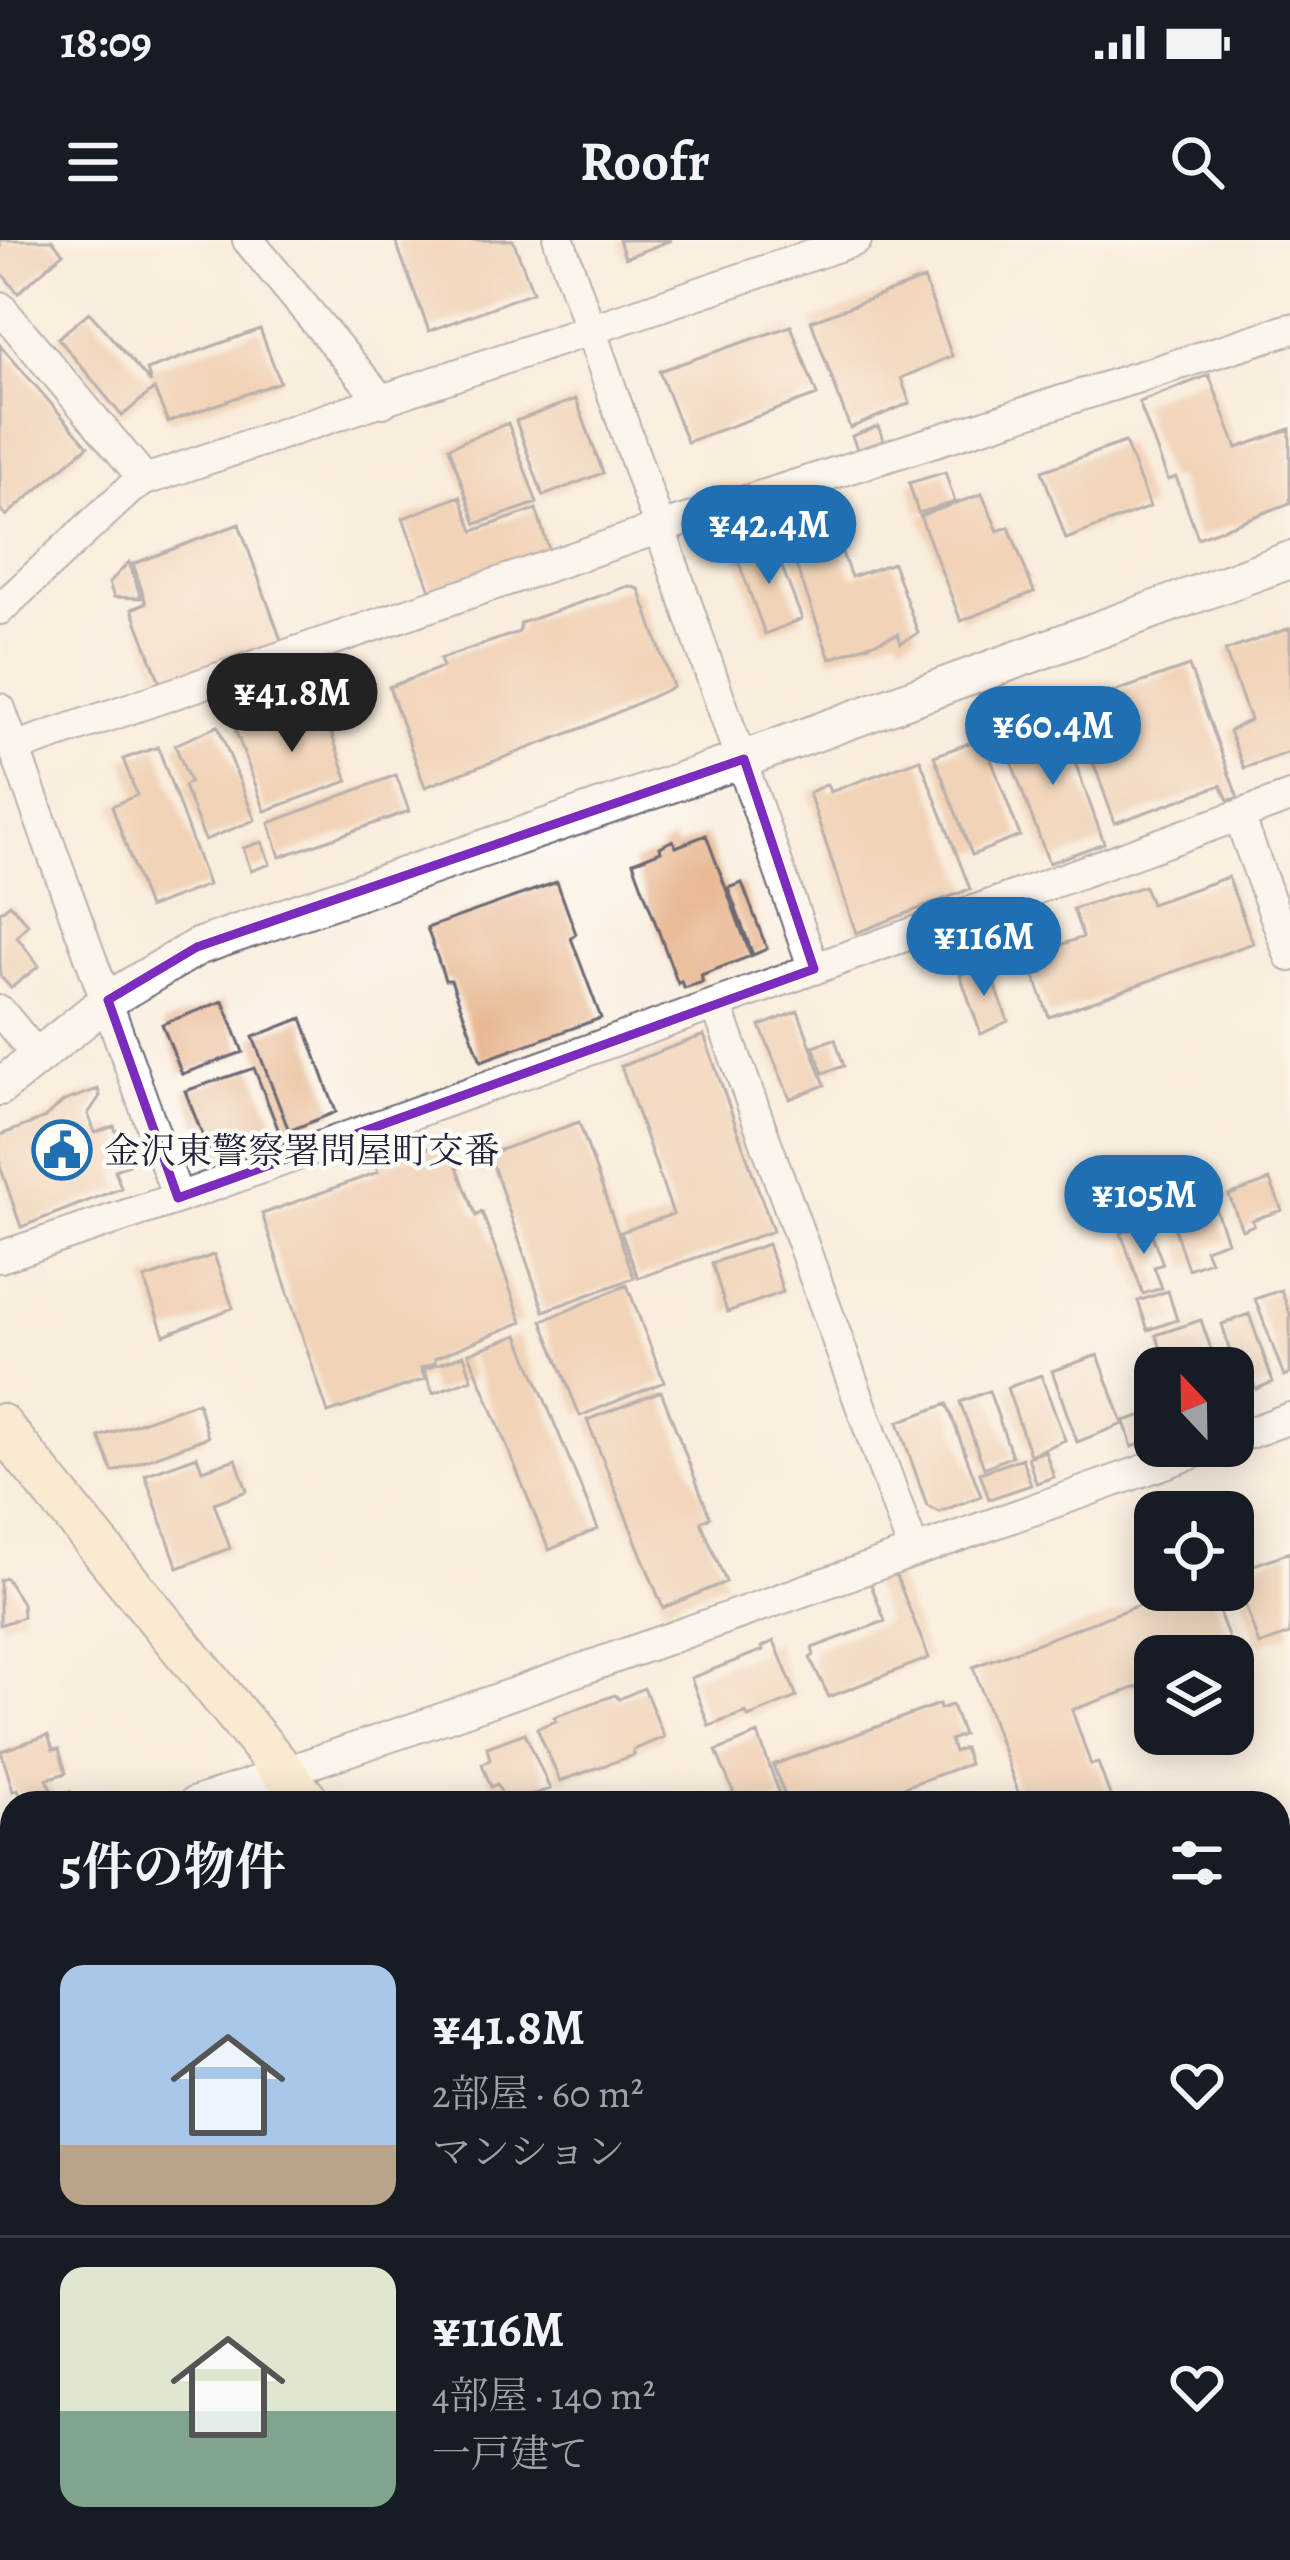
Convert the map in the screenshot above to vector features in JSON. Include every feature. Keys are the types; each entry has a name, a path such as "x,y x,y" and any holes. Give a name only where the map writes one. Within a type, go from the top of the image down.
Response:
{"main road":[{"path":"0,1426 297,1788"}],"street":[{"path":"248,240 383,402"},
{"path":"559,240 814,969"},
{"path":"0,609 145,480 856,240"},
{"path":"0,307 145,480"},
{"path":"14,748 660,529 1290,329"},
{"path":"0,1087 108,1000 197,947 744,759 1290,560"},
{"path":"0,710 178,1198"},
{"path":"0,1257 178,1198 1290,797"},
{"path":"1239,816 1290,956"},
{"path":"716,1004 914,1552"},
{"path":"0,1011 38,1057"},
{"path":"1254,1431 1290,1418"},
{"path":"297,1788 914,1552 1154,1467"}],"highlighted area":[{"path":"744,759 814,969 178,1198 108,1000 197,947"}],"building":[{"path":"0,240 52,240 63,253 18,293 0,271"},
{"path":"395,240 513,240 533,292 429,331"},
{"path":"619,240 671,240 625,258"},
{"path":"924,279 952,356 901,378 910,403 850,428 811,321"},
{"path":"89,312 151,383 147,370 260,329 280,382 168,422 154,389 122,416 58,338"},
{"path":"791,326 817,395 687,442 659,371"},
{"path":"0,345 88,446 6,516 0,509"},
{"path":"1209,375 1237,448 1290,429 1290,503 1198,538 1176,477 1168,480 1139,402"},
{"path":"576,399 603,473 543,496 516,421"},
{"path":"508,423 537,503 476,524 449,447"},
{"path":"878,426 887,448 860,457 852,436"},
{"path":"1125,442 1150,507 1066,539 1042,471"},
{"path":"945,472 955,502 918,513 909,483"},
{"path":"982,494 998,531 1009,527 1034,592 961,621 920,516"},
{"path":"460,496 473,531 536,509 552,559 434,600 403,518"},
{"path":"831,523 851,577 893,563 918,633 901,643 898,634 830,659 786,538"},
{"path":"239,524 285,651 164,693 132,609 146,603 133,564"},
{"path":"772,541 802,619 765,634 736,555"},
{"path":"129,562 141,598 114,597 109,583"},
{"path":"628,586 639,589 673,687 585,727 425,787 389,687 443,667 440,659 519,632 521,623"},
{"path":"1290,628 1290,752 1244,768 1229,731 1250,720 1225,651"},
{"path":"1189,666 1238,798 1228,800 1221,785 1115,823 1073,706"},
{"path":"319,698 348,781 265,811 235,729"},
{"path":"1057,712 1104,843 1049,863 1001,734"},
{"path":"218,726 255,820 205,840 184,786 190,782 175,745"},
{"path":"983,738 1020,836 972,855 934,756"},
{"path":"158,747 208,885 148,908 112,806 137,795 123,759"},
{"path":"920,759 970,889 856,933 809,793 827,784 830,792"},
{"path":"396,775 409,811 280,857 269,823"},
{"path":"706,835 751,956 701,975 703,982 684,988 681,981 678,984 633,862 661,851 660,847 673,840 676,847"},
{"path":"262,842 270,864 251,871 243,848"},
{"path":"1228,877 1253,943 1049,1017 1027,957 1083,937 1073,909 1144,886 1151,904"},
{"path":"557,882 576,934 571,938 601,1018 481,1061 427,928"},
{"path":"742,883 767,949 753,955 728,888"},
{"path":"10,904 28,924 17,937 39,966 11,988 0,976 0,912"},
{"path":"988,965 1008,1021 981,1034 960,975"},
{"path":"223,1001 243,1052 182,1074 162,1024"},
{"path":"798,1011 825,1085 790,1099 760,1026"},
{"path":"302,1018 336,1112 289,1131 253,1037"},
{"path":"704,1035 773,1231 638,1278 621,1232 673,1214 621,1066"},
{"path":"835,1039 844,1066 823,1073 813,1046"},
{"path":"254,1068 280,1134 223,1157 208,1149 185,1091"},
{"name":"金沢東警察署問屋町交番","path":"98,1089 100,1096 88,1114 95,1133 114,1126 128,1165 115,1170 121,1188 21,1227 0,1166 0,1135 43,1119 64,1101"},
{"path":"579,1122 634,1278 544,1311 489,1154"},
{"path":"447,1141 476,1216 482,1212 522,1322 435,1358 435,1363 421,1368 425,1379 328,1413 262,1214"},
{"path":"1270,1180 1282,1210 1252,1220 1254,1225 1242,1230 1229,1195"},
{"path":"1213,1202 1227,1241 1205,1249 1210,1261 1188,1269 1171,1218"},
{"path":"1148,1224 1163,1264 1154,1267 1162,1288 1143,1294 1121,1233"},
{"path":"768,1244 783,1292 727,1312 712,1263"},
{"path":"214,1255 233,1308 164,1335 144,1279"},
{"path":"627,1285 664,1382 580,1416 542,1321"},
{"path":"1281,1290 1290,1314 1290,1374 1284,1376 1255,1299"},
{"path":"1168,1291 1177,1320 1148,1330 1138,1301"},
{"path":"1249,1314 1273,1382 1256,1389 1254,1347 1229,1347 1222,1324"},
{"path":"1201,1320 1210,1347 1160,1347 1156,1335"},
{"path":"518,1335 598,1529 549,1550 469,1353"},
{"path":"464,1355 472,1379 433,1393 424,1369"},
{"path":"1098,1355 1123,1424 1077,1442 1052,1371"},
{"path":"1041,1375 1065,1440 1030,1455 1007,1388"},
{"path":"661,1391 710,1517 701,1522 726,1582 663,1608 587,1420"},
{"path":"989,1391 1012,1456 984,1468 960,1402"},
{"path":"198,1402 208,1437 113,1472 99,1437"},
{"path":"947,1404 981,1496 939,1512 927,1506 898,1422"},
{"path":"1134,1418 1134,1446 1132,1447 1124,1421"},
{"path":"1045,1451 1054,1477 1036,1483 1028,1457"},
{"path":"197,1456 202,1470 236,1459 247,1491 214,1503 230,1548 178,1568 145,1475"},
{"path":"1022,1458 1031,1485 989,1499 980,1473"},
{"path":"1290,1552 1290,1634 1259,1645 1247,1611 1254,1611 1254,1565"},
{"path":"895,1573 929,1658 829,1697 810,1658 812,1648 885,1621 870,1582"},
{"path":"6,1578 22,1603 23,1617 0,1625 0,1580"},
{"path":"1134,1607 1134,1611 1219,1611 1227,1635 1134,1635 1134,1688 1072,1710 1091,1765 1098,1763 1108,1791 1018,1791 973,1667"},
{"path":"774,1641 797,1697 748,1717 746,1712 709,1726 691,1678 763,1650"},
{"path":"644,1688 664,1737 633,1750 634,1755 560,1781 537,1728 556,1721 554,1717"},
{"path":"939,1704 940,1709 952,1705 963,1735 950,1740 954,1752 964,1748 969,1764 893,1791 783,1791 773,1765"},
{"path":"525,1733 550,1789 500,1791 497,1784 491,1787 482,1764 490,1760 487,1747"},
{"path":"758,1734 778,1791 733,1791 716,1751"},
{"path":"48,1735 53,1750 59,1749 66,1773 47,1779 52,1791 13,1791 1,1751"}],"place":[{"name":"金沢東警察署問屋町交番","path":"62,1150"}]}
